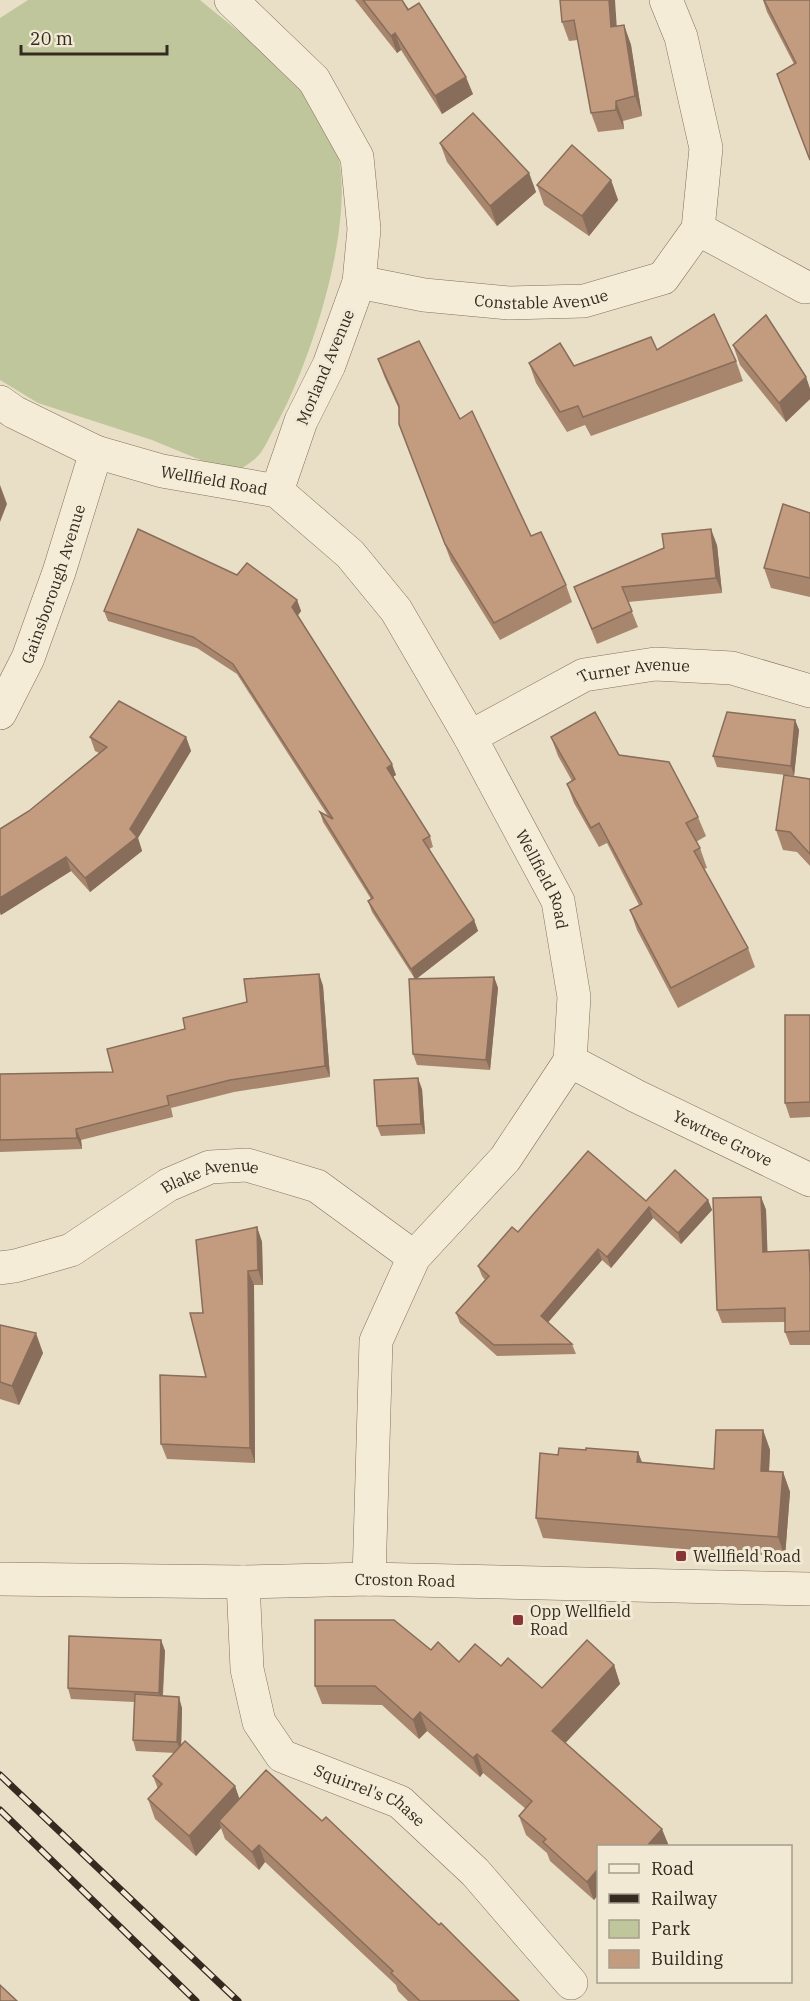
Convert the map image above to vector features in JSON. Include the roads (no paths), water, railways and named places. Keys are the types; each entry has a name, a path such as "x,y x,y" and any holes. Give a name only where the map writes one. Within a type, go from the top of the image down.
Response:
{"street":[{"name":"Morland Avenue","path":"231,0 314,80 357,157 364,229 358,282 329,365 301,421 277,491"},
{"name":"Constable Avenue","path":"358,282 424,294 508,303 584,301 663,278 698,229 706,147 681,37 666,0"},
{"path":"698,229 805,287"},
{"name":"Wellfield Road","path":"0,402 14,412 96,452 162,471 277,491 350,554 396,610 470,737 558,901 574,997 570,1061 505,1159 414,1257 376,1341 369,1580"},
{"name":"Gainsborough Avenue","path":"0,713 28,658 59,572 96,452"},
{"name":"Turner Avenue","path":"470,737 584,675 655,664 732,668 810,691"},
{"name":"Yewtree Grove","path":"570,1061 636,1096 810,1180"},
{"name":"Blake Avenue","path":"0,1268 71,1250 168,1185 210,1167 248,1165 317,1186 414,1257"},
{"name":"Croston Road","path":"0,1579 369,1580 810,1589"},
{"name":"Squirrel's Chase","path":"243,1581 247,1669 256,1712 259,1722 282,1756 400,1802 475,1872 571,1983"}],"railway":[{"path":"0,1775 238,2001"},
{"path":"0,1810 196,2001"}],"place":[{"name":"Wellfield Road","path":"681,1556"},
{"name":"Opp Wellfield Road","path":"518,1620"}]}
